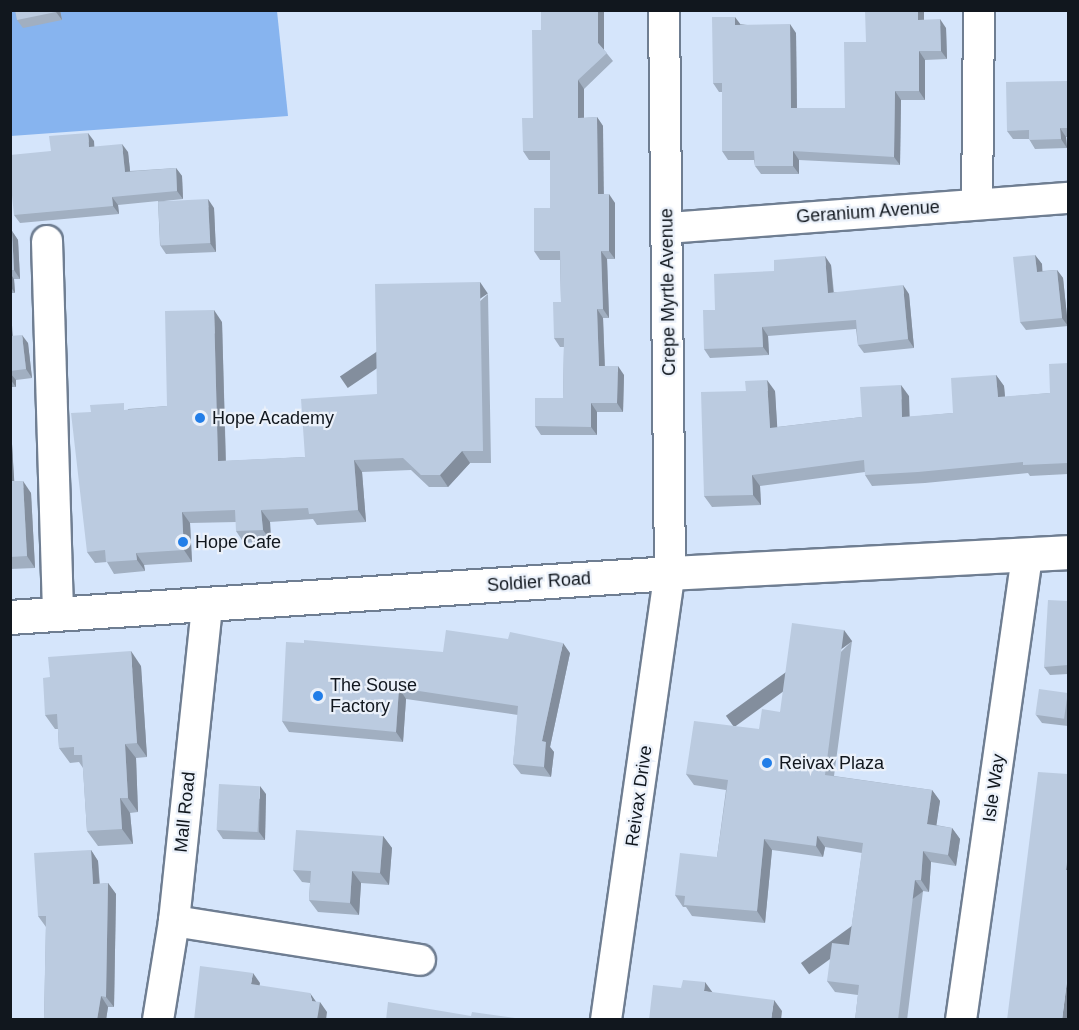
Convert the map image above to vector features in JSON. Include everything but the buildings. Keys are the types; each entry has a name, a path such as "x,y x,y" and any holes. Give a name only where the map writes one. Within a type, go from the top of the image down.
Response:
{"main road":[{"name":"Soldier Road","path":"10,617 670,573 1027,556 1068,552"}],"street":[{"name":"Crepe Myrtle Avenue","path":"664,10 670,573"},
{"path":"977,204 979,10"},
{"name":"Geranium Avenue","path":"668,228 1068,198"},
{"path":"47,241 58,614"},
{"name":"Isle Way","path":"961,1020 1027,556"},
{"name":"Reivax Drive","path":"606,1020 670,573"},
{"name":"Mall Road","path":"158,1020 174,921 207,605"},
{"path":"174,921 420,960"}],"shaded area":[{"path":"11,11 277,11 288,116 11,136"}],"place":[{"name":"Hope Academy","path":"200,418"},
{"name":"Hope Cafe","path":"183,542"},
{"name":"The Souse Factory","path":"318,696"},
{"name":"Reivax Plaza","path":"767,763"}]}
